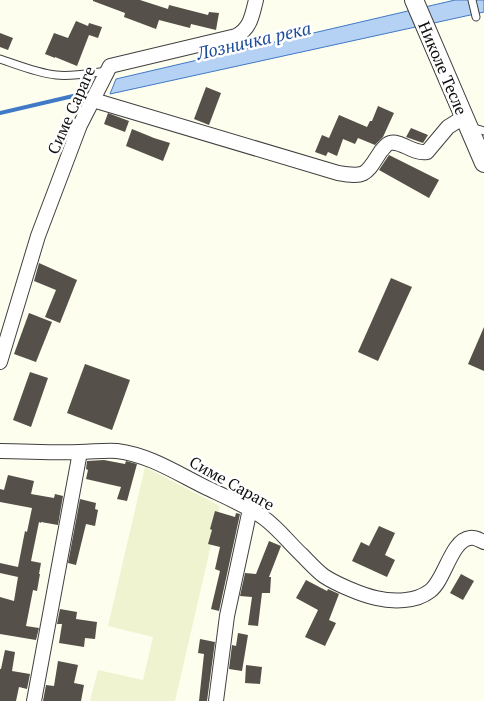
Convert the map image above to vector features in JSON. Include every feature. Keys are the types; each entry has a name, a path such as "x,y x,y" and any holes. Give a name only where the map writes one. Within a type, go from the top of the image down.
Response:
{"street":[{"name":"Симе Сараге","path":"0,362 38,236 80,125 110,66 236,36 248,27 256,0"},
{"name":"Николе Тесле","path":"414,0 431,41 472,124 484,163"},
{"path":"93,100 329,170 354,175 368,171 384,147 390,143 397,143 421,153 427,152 448,127 472,124"},
{"name":"Симе Сараге","path":"0,451 117,451 151,459 250,509 275,526 301,555 324,576 373,598 390,601 416,598 430,591 436,585 459,544 469,538 484,542"},
{"path":"34,701 80,452"},
{"path":"216,701 227,616 250,509"}],"lane":[{"path":"472,0 476,17"},
{"path":"0,58 40,72 55,75 74,76 107,71"}],"green space":[{"path":"145,467 220,506 175,701 90,701 98,670 143,680 153,637 108,626"}],"water":[{"path":"455,0 484,0 484,12 110,94 116,79"}],"building":[{"path":"93,0 140,0 168,9 169,5 208,15 209,12 219,13 216,30 191,24 190,28 159,20 156,29 124,17 125,13"},
{"path":"76,21 88,26 89,23 102,27 98,38 89,35 77,66 45,54 54,33 68,38"},
{"path":"0,33 13,38 8,50 0,47"},
{"path":"206,87 221,93 209,125 194,119"},
{"path":"378,106 394,113 383,137 375,145 358,138 355,144 343,139 337,156 328,152 326,156 315,152 322,135 329,138 339,115 367,127 370,121 372,121"},
{"path":"108,113 129,121 125,132 104,124"},
{"path":"411,128 428,135 423,143 406,137"},
{"path":"132,129 170,143 163,161 126,146"},
{"path":"389,155 439,180 429,198 379,170"},
{"path":"39,263 77,280 60,323 45,317 56,290 34,281"},
{"path":"391,278 412,287 378,361 358,352"},
{"path":"29,313 52,322 36,362 14,354"},
{"path":"484,327 484,371 468,364"},
{"path":"85,364 130,380 112,430 67,413"},
{"path":"30,372 48,378 31,427 13,420"},
{"path":"104,460 125,464 126,461 137,464 127,501 117,499 121,487 86,479 87,461"},
{"path":"8,475 34,481 31,494 54,498 55,494 63,496 58,525 39,522 31,561 41,563 37,591 33,590 26,626 39,628 36,640 0,634 0,597 14,601 18,577 0,573 0,563 18,567 25,531 27,532 32,508 0,502 0,489 4,490"},
{"path":"80,499 96,503 95,509 98,510 95,526 86,524 76,565 68,563"},
{"path":"215,511 235,517 236,513 240,514 219,611 211,609 220,571 215,569 220,547 208,544"},
{"path":"379,526 395,533 385,555 395,560 387,577 352,561 361,542 369,546"},
{"path":"269,541 281,546 269,577 271,577 270,593 262,593 258,626 248,625 252,597 240,596 245,573 256,574"},
{"path":"461,574 474,581 463,600 450,593"},
{"path":"306,580 327,591 328,589 339,594 329,620 336,623 325,646 305,637 318,610 296,598"},
{"path":"60,609 77,612 76,619 97,622 95,639 85,638 84,647 59,643 62,624 57,624"},
{"path":"238,633 248,635 242,671 229,669 232,645 236,646"},
{"path":"200,639 215,642 207,701 199,701 204,654 198,653"},
{"path":"5,650 15,652 12,671 30,674 27,689 19,687 16,701 0,701 0,669"},
{"path":"58,661 78,665 74,683 84,685 81,701 43,701 46,685 54,686"},
{"path":"246,665 262,667 260,684 245,683"}],"waterway":[{"name":"Лозничка река","path":"0,113 86,93"}]}
